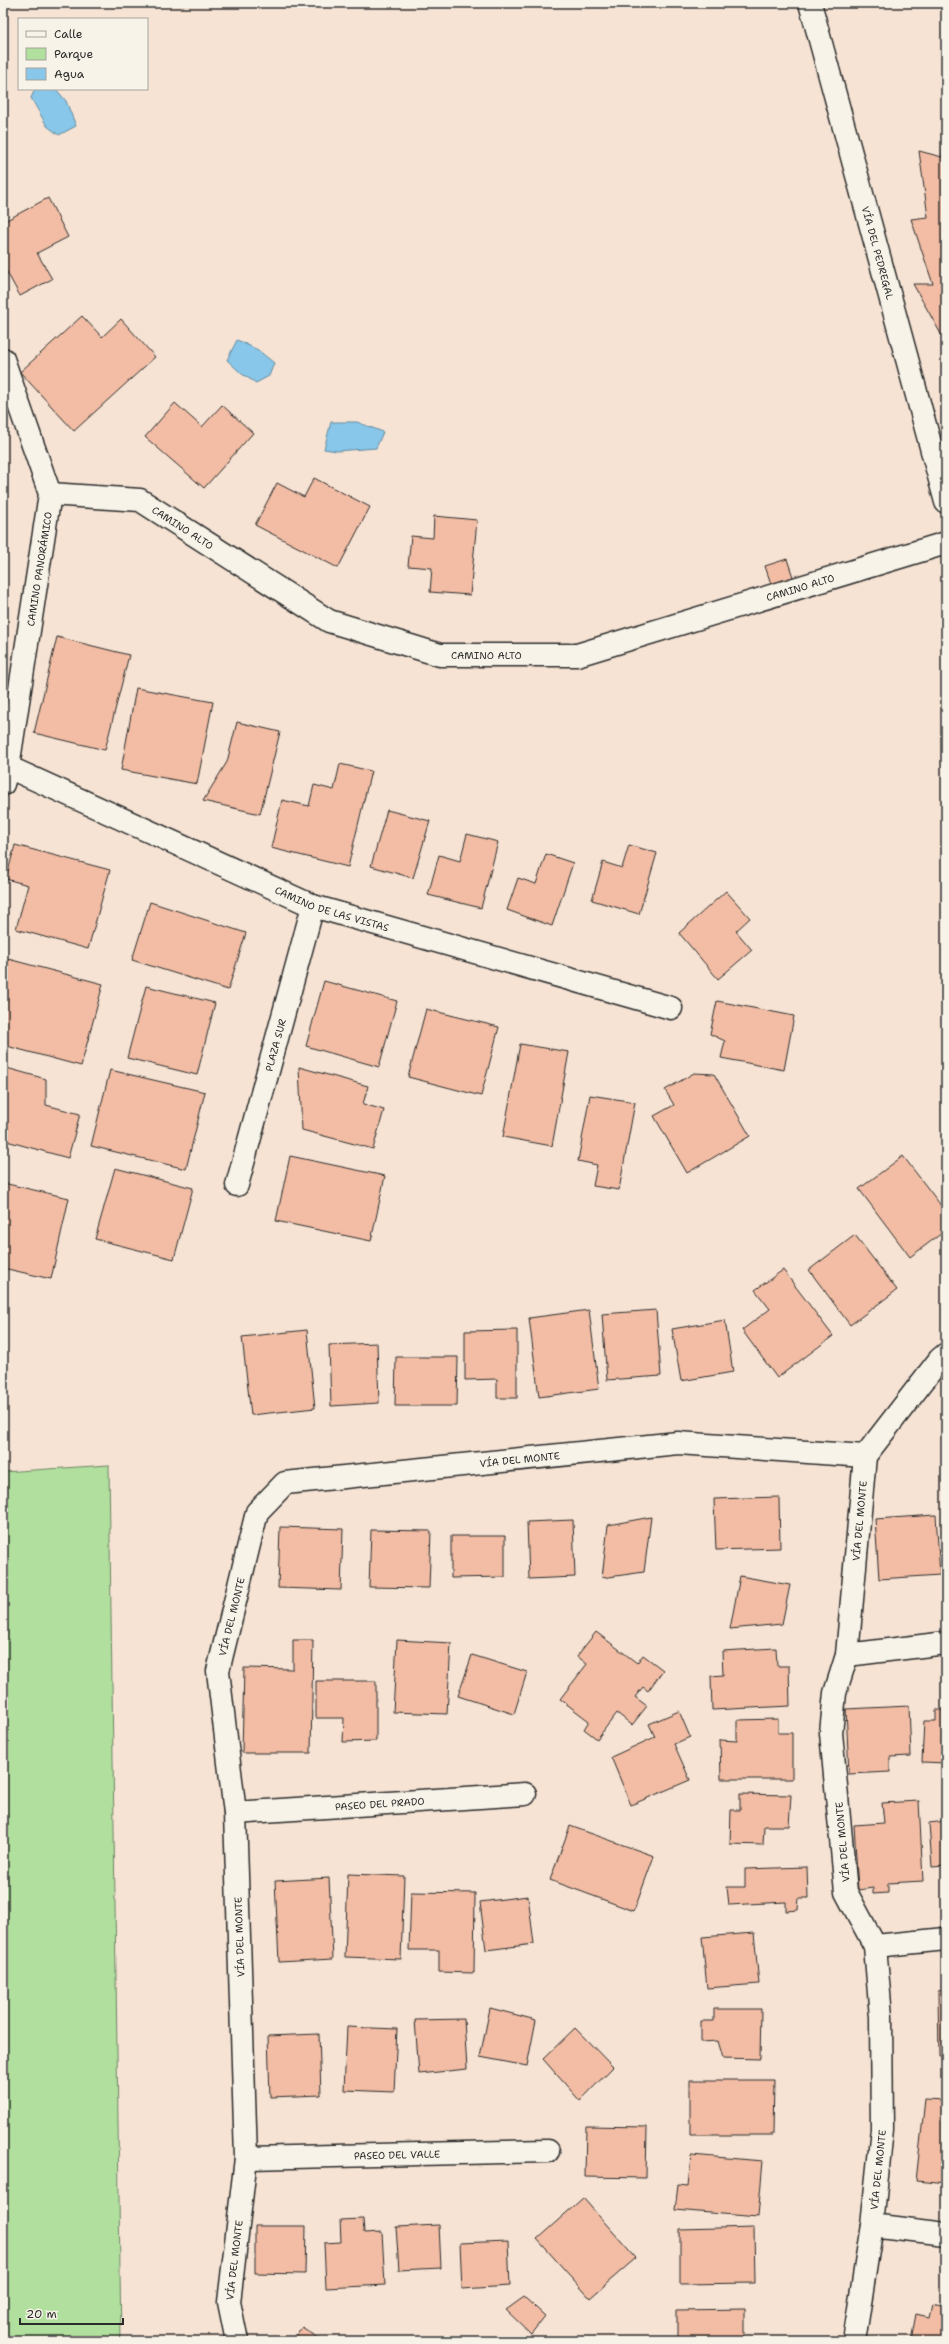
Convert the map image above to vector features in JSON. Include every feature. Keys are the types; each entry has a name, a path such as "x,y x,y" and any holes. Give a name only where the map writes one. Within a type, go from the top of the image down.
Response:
{"street":[{"name":"VÍA DEL PEDREGAL","path":"810,3 946,502"},
{"name":"CAMINO PANORÁMICO","path":"3,359 50,494 5,776"},
{"name":"CAMINO ALTO","path":"50,494 140,500 329,621 440,654 578,655 946,543"},
{"name":"CAMINO DE LAS VISTAS","path":"5,776 313,906 671,1008"},
{"name":"PLAZA SUR","path":"237,1184 313,906"},
{"path":"865,1456 940,1359 946,1354"},
{"name":"VÍA DEL MONTE","path":"237,2341 228,2302 246,2158 235,1813 218,1671 257,1512 285,1483 678,1443 865,1456 847,1655 835,1693 831,1733 846,1892 875,1946 881,2017 882,2129 872,2226 854,2341"},
{"path":"847,1655 946,1643"},
{"name":"PASEO DEL PRADO","path":"235,1813 525,1794"},
{"path":"875,1946 946,1939"},
{"name":"PASEO DEL VALLE","path":"246,2158 548,2151"},
{"path":"872,2226 946,2234"}],"green space":[{"path":"109,1465 121,2341 3,2341 3,1472"}],"water":[{"path":"35,90 57,90 66,101 76,126 59,135 47,126 31,98"},
{"path":"237,340 258,350 274,363 269,376 256,383 242,374 227,360"},
{"path":"331,422 357,422 383,432 376,448 337,451 324,449"}],"building":[{"path":"946,97 946,343 913,284 933,284 911,219 928,217 919,151 942,157"},
{"path":"48,198 68,237 37,253 52,279 20,296 3,265 3,222"},
{"path":"82,316 102,337 121,319 155,357 74,431 20,372"},
{"path":"175,403 202,427 222,405 253,433 204,488 145,437"},
{"path":"314,478 370,507 338,568 255,525 277,483 304,497"},
{"path":"434,516 477,520 470,595 430,592 432,568 408,566 411,536 433,538"},
{"path":"787,559 795,583 773,590 765,566"},
{"path":"57,637 129,655 105,750 34,733"},
{"path":"136,688 213,702 197,784 121,770"},
{"path":"237,722 280,732 260,814 203,801 227,762"},
{"path":"340,764 371,771 348,867 271,848 282,800 309,806 314,785 334,790"},
{"path":"387,810 430,821 413,878 371,866"},
{"path":"467,834 498,842 481,908 428,895 439,855 460,861"},
{"path":"15,845 110,870 88,949 16,929 28,885 6,879"},
{"path":"629,845 657,853 639,914 592,900 603,862 622,868"},
{"path":"546,854 573,863 552,926 507,910 518,878 536,884"},
{"path":"726,891 750,918 736,931 752,950 718,979 679,933"},
{"path":"150,902 246,933 228,990 132,960"},
{"path":"8,959 103,984 81,1066 3,1045 3,977"},
{"path":"324,981 397,1001 379,1067 306,1046"},
{"path":"146,986 215,1003 197,1075 127,1058"},
{"path":"717,1001 794,1016 784,1070 721,1058 725,1041 710,1034"},
{"path":"426,1009 499,1027 481,1096 408,1077"},
{"path":"520,1044 569,1052 552,1146 503,1137"},
{"path":"3,1067 46,1079 46,1105 80,1114 68,1158 3,1140"},
{"path":"299,1067 368,1086 363,1104 384,1110 373,1149 302,1130"},
{"path":"110,1070 205,1092 186,1169 91,1146"},
{"path":"694,1073 714,1074 750,1136 687,1173 654,1116 674,1105 665,1090"},
{"path":"590,1095 635,1102 619,1190 593,1186 597,1165 578,1161"},
{"path":"290,1156 385,1176 371,1241 276,1221"},
{"path":"903,1156 946,1212 946,1230 910,1257 859,1189"},
{"path":"115,1168 193,1188 174,1259 95,1239"},
{"path":"3,1183 69,1198 51,1279 3,1268"},
{"path":"855,1235 897,1290 850,1325 809,1270"},
{"path":"783,1270 833,1336 777,1378 742,1330 770,1309 755,1290"},
{"path":"589,1310 599,1389 539,1397 529,1318"},
{"path":"656,1310 661,1376 607,1380 602,1314"},
{"path":"725,1320 733,1372 681,1381 672,1329"},
{"path":"307,1330 315,1408 251,1415 242,1337"},
{"path":"517,1330 517,1398 497,1398 497,1379 465,1380 465,1331"},
{"path":"377,1343 379,1403 331,1406 329,1345"},
{"path":"396,1357 458,1357 457,1406 395,1406"},
{"path":"779,1497 780,1548 716,1550 714,1499"},
{"path":"936,1515 940,1575 879,1579 875,1519"},
{"path":"651,1517 644,1572 602,1578 608,1525"},
{"path":"573,1520 575,1577 529,1579 527,1522"},
{"path":"280,1527 343,1529 341,1590 278,1588"},
{"path":"371,1530 431,1531 429,1588 369,1587"},
{"path":"451,1536 505,1536 505,1577 451,1578"},
{"path":"740,1576 790,1585 782,1624 730,1629"},
{"path":"596,1632 637,1663 643,1655 663,1670 648,1691 643,1687 635,1697 647,1706 632,1725 617,1713 597,1739 584,1729 589,1721 560,1699 587,1664 577,1656"},
{"path":"293,1640 313,1640 311,1753 242,1753 244,1668 293,1669"},
{"path":"397,1640 451,1643 447,1714 393,1712"},
{"path":"776,1648 777,1666 789,1666 790,1706 712,1710 711,1676 723,1675 722,1651"},
{"path":"472,1655 527,1672 514,1714 458,1696"},
{"path":"316,1681 376,1681 376,1741 343,1742 344,1718 316,1718"},
{"path":"909,1706 911,1756 890,1757 890,1772 849,1774 846,1709"},
{"path":"936,1710 946,1710 946,1763 922,1762 924,1721 936,1721"},
{"path":"679,1711 690,1737 674,1744 690,1780 631,1805 611,1757 655,1737 649,1724"},
{"path":"778,1719 778,1733 792,1733 792,1779 721,1779 720,1740 737,1741 737,1720"},
{"path":"740,1794 791,1795 789,1826 764,1826 763,1845 730,1844 731,1810 740,1810"},
{"path":"919,1801 923,1881 888,1883 888,1893 873,1894 873,1888 858,1890 854,1825 884,1823 882,1803"},
{"path":"946,1821 946,1866 932,1867 929,1823"},
{"path":"570,1826 654,1856 634,1911 550,1880"},
{"path":"807,1867 808,1898 799,1898 798,1910 786,1911 786,1902 729,1905 727,1887 745,1887 745,1869"},
{"path":"348,1874 404,1876 401,1959 345,1957"},
{"path":"329,1878 333,1959 279,1962 275,1881"},
{"path":"411,1892 475,1893 474,1973 439,1972 439,1950 409,1950"},
{"path":"528,1896 534,1944 486,1950 480,1902"},
{"path":"754,1933 759,1984 707,1988 702,1937"},
{"path":"946,1990 946,2056 939,2057 938,1991"},
{"path":"490,2008 536,2020 527,2066 480,2057"},
{"path":"714,2009 761,2009 760,2059 723,2058 718,2041 701,2042 701,2021 714,2021"},
{"path":"464,2019 467,2069 419,2074 415,2020"},
{"path":"347,2027 397,2029 394,2092 344,2090"},
{"path":"575,2028 613,2067 580,2101 543,2059"},
{"path":"319,2034 321,2095 270,2097 268,2036"},
{"path":"690,2080 774,2080 773,2135 690,2135"},
{"path":"925,2099 946,2100 946,2184 916,2181"},
{"path":"586,2126 647,2127 646,2178 585,2177"},
{"path":"691,2155 763,2161 758,2217 675,2210 678,2185 688,2186"},
{"path":"583,2198 636,2258 590,2298 537,2239"},
{"path":"363,2219 364,2233 382,2232 385,2285 326,2288 324,2243 341,2242 340,2220"},
{"path":"439,2225 441,2268 399,2270 396,2227"},
{"path":"255,2226 306,2226 305,2274 255,2273"},
{"path":"754,2227 755,2283 680,2284 680,2229"},
{"path":"508,2241 510,2286 462,2289 460,2243"},
{"path":"524,2297 545,2316 531,2334 506,2310"},
{"path":"932,2303 946,2306 946,2341 911,2341 916,2314 929,2317"},
{"path":"745,2309 745,2341 677,2341 677,2310"},
{"path":"302,2327 323,2341 293,2341"}]}
